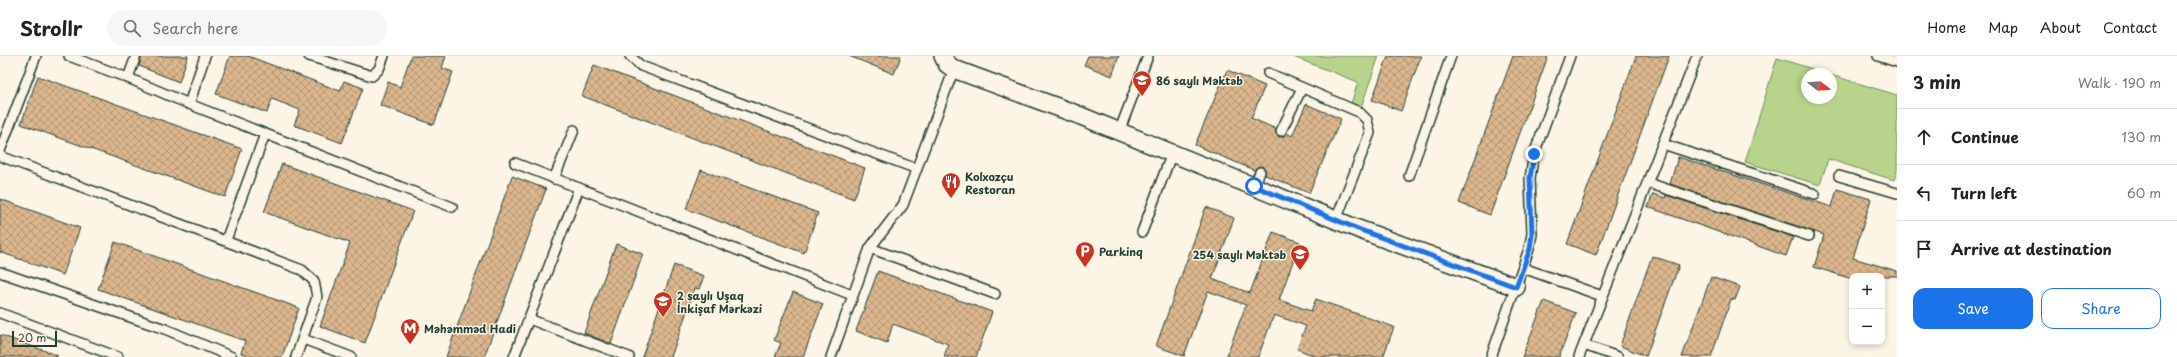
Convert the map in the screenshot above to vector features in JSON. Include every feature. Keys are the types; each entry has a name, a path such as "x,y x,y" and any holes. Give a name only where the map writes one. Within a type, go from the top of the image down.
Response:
{"street":[{"path":"943,56 954,69 1172,153 1257,179 1336,220 1516,287"}],"lane":[{"path":"0,151 36,56"},
{"path":"69,56 452,207"},
{"path":"128,78 136,56"},
{"path":"189,104 205,56"},
{"path":"309,56 372,76 379,69 384,56"},
{"path":"630,56 641,66 917,169"},
{"path":"1119,132 1148,56"},
{"path":"1409,176 1451,56"},
{"path":"1491,357 1523,268 1532,234 1530,178 1534,154 1570,56"},
{"path":"1579,357 1697,56"},
{"path":"1878,56 1897,62"},
{"path":"835,356 852,295 870,248 903,205 954,69"},
{"path":"1268,73 1359,112 1366,120 1370,133 1336,220"},
{"path":"1281,131 1302,88"},
{"path":"554,179 574,130"},
{"path":"226,240 265,134"},
{"path":"1663,144 1815,194"},
{"path":"1142,232 1172,153"},
{"path":"0,156 226,240 302,270 314,280 318,297 296,357"},
{"path":"515,163 852,295"},
{"path":"1839,176 1897,193"},
{"path":"1648,183 1809,236"},
{"path":"514,357 579,188"},
{"path":"870,248 995,294"},
{"path":"1523,268 1602,296"},
{"path":"1,275 165,329 232,357"},
{"path":"0,313 118,357"},
{"path":"529,319 629,357"},
{"path":"303,339 351,357"},
{"path":"1584,345 1618,357"}],"green space":[{"path":"1291,56 1379,56 1360,110 1351,104 1358,82"},
{"path":"1777,58 1810,68 1801,68 1801,104 1837,104 1837,77 1897,95 1897,171 1894,180 1828,159 1820,185 1745,162"}],"building":[{"path":"142,56 188,56 179,82 139,66"},
{"path":"230,56 248,56 340,91 344,81 363,88 342,143 294,125 300,110 272,99 267,113 216,94"},
{"path":"411,56 446,56 442,68 453,72 434,125 380,105 388,82 400,87"},
{"path":"849,56 901,56 894,74"},
{"path":"1088,56 1119,56 1112,76 1084,65"},
{"path":"1388,56 1421,56 1401,111 1372,100"},
{"path":"1513,56 1548,56 1490,215 1459,203"},
{"path":"1636,56 1669,56 1596,255 1567,244"},
{"path":"594,65 865,168 854,199 582,96"},
{"path":"1227,70 1265,86 1251,118 1276,129 1276,134 1279,137 1284,136 1287,133 1292,136 1306,104 1341,119 1309,193 1265,175 1265,169 1262,166 1257,167 1254,170 1195,145"},
{"path":"38,76 242,149 225,197 21,124"},
{"path":"1678,157 1832,207 1837,189 1871,199 1853,258 1897,271 1897,276 1885,276 1885,273 1849,273 1849,278 1814,267 1824,235 1670,184"},
{"path":"282,164 413,211 365,343 320,326 350,243 264,212"},
{"path":"701,170 818,213 804,253 686,209"},
{"path":"512,176 546,189 484,357 446,357"},
{"path":"1653,194 1665,198 1666,195 1793,237 1786,256 1648,207"},
{"path":"0,199 80,228 63,275 0,252"},
{"path":"1206,207 1234,218 1212,279 1250,293 1273,232 1300,242 1279,300 1311,311 1316,299 1394,327 1383,357 1318,357 1297,349 1306,326 1274,315 1258,357 1226,357 1246,305 1208,291 1184,356 1156,346"},
{"path":"115,242 299,308 282,357 252,357 241,353 245,341 98,289"},
{"path":"616,244 643,254 611,344 584,333"},
{"path":"1652,256 1679,265 1646,356 1620,346"},
{"path":"674,265 704,276 699,289 695,288 671,357 642,357"},
{"path":"878,271 992,312 976,357 944,357 948,344 893,324 887,343 856,331"},
{"path":"1711,277 1740,287 1735,300 1731,299 1711,357 1682,357"},
{"path":"793,292 823,304 803,357 775,357 781,343 774,340"},
{"path":"1544,301 1576,313 1559,357 1522,357"},
{"path":"0,335 57,355 57,357 0,357"}],"place":[{"name":"86 saylı Məktəb","path":"1142,97"},
{"name":"Kolxozçu Restoran","path":"951,199"},
{"name":"Parkinq","path":"1085,268"},
{"name":"254 saylı Məktəb","path":"1300,271"},
{"name":"2 saylı Uşaq İnkişaf Mərkəzi","path":"663,318"},
{"name":"Məhəmməd Hadi","path":"410,345"}],"route":[{"path":"1254,186 1358,229 1516,287 1530,249 1532,234 1530,178 1534,154"}]}
